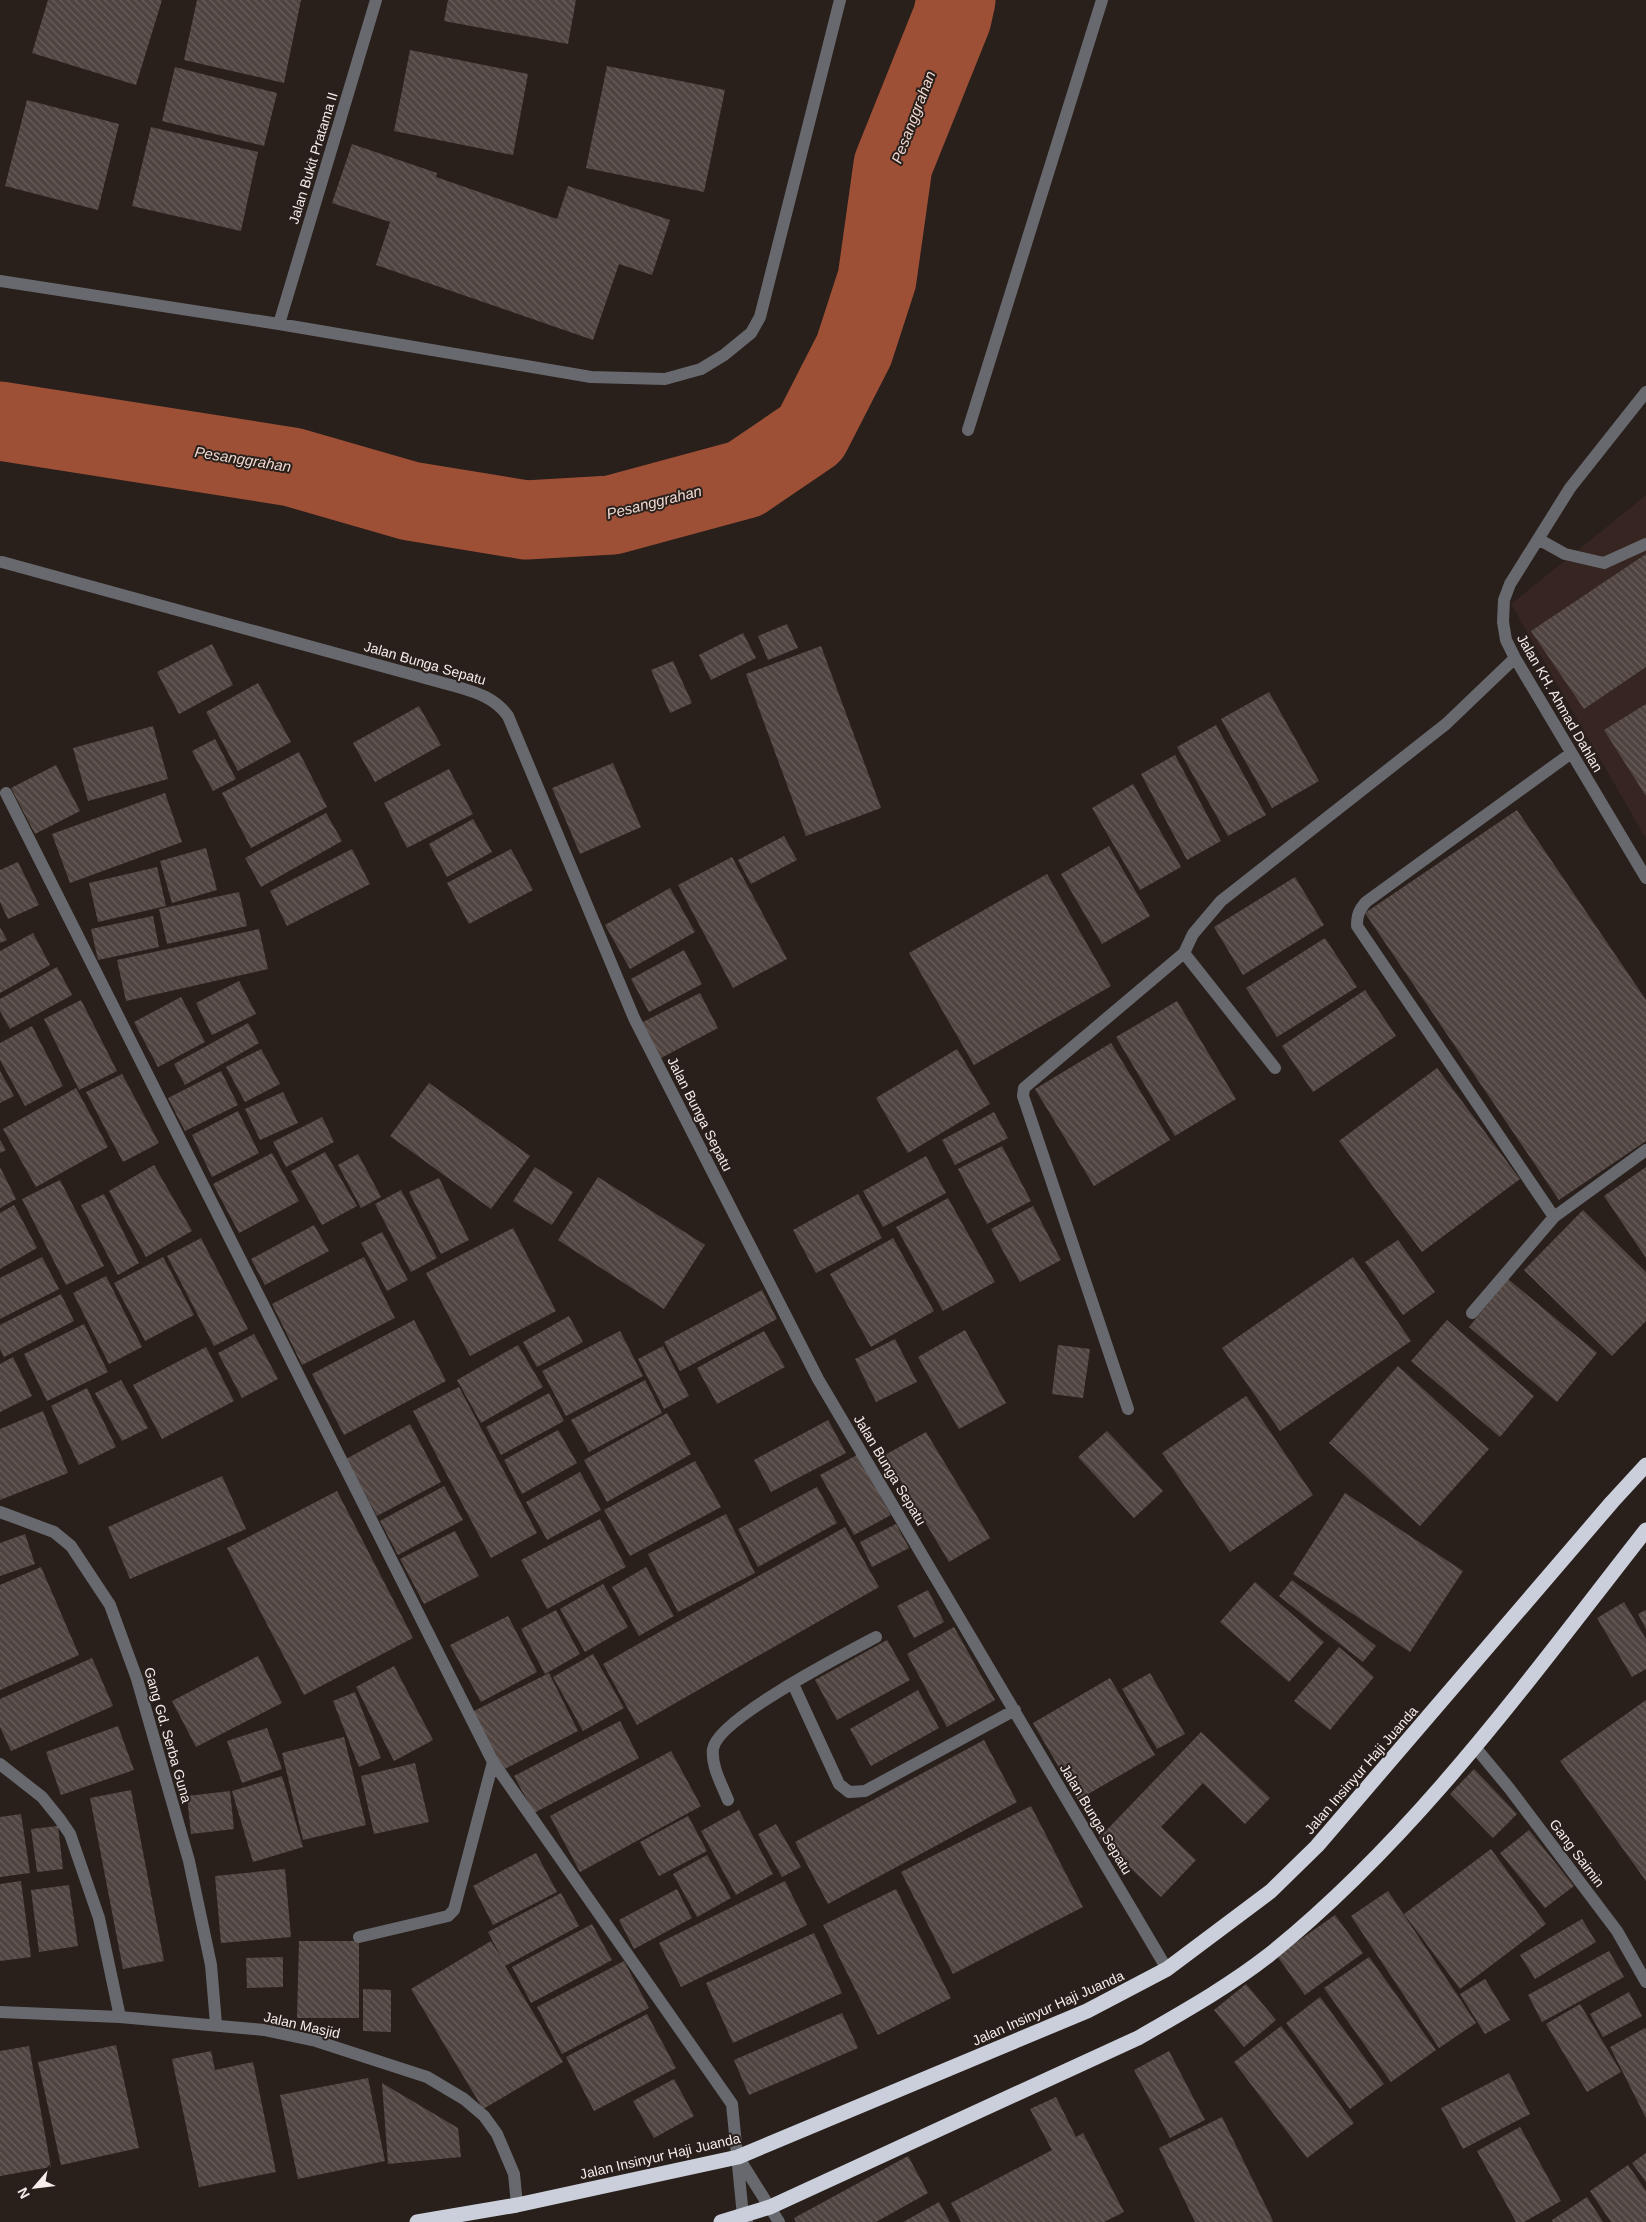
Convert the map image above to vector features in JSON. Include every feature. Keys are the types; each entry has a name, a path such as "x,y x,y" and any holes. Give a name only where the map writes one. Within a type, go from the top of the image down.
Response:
{"highway":[{"name":"Jalan Insinyur Haji Juanda","path":"417,2222 517,2205 738,2157 1087,2011 1167,1969 1271,1891 1317,1846 1612,1502 1646,1465"},
{"path":"721,2222 745,2219 1138,2038 1234,1980 1300,1929 1350,1884 1475,1748 1646,1530"}],"street":[{"name":"Jalan Bukit Pratama II","path":"279,324 376,0"},
{"path":"0,281 279,324 591,377 665,379 701,369 724,355 750,333 760,317 840,0"},
{"path":"968,430 1102,0"},
{"name":"Jalan KH. Ahmad Dahlan","path":"1646,392 1570,488 1510,584 1504,600 1503,622 1506,640 1515,658 1570,754 1646,878"},
{"path":"1538,540 1565,554 1604,563 1646,544"},
{"name":"Jalan Bunga Sepatu","path":"2,562 458,687 485,696 502,708 508,716 634,1018 813,1370 1167,1969"},
{"path":"1128,1409 1023,1096 1027,1084 1184,953 1193,934 1220,901 1446,724 1515,658"},
{"path":"1554,1217 1357,926 1357,917 1359,909 1366,902 1570,754"},
{"path":"6,793 493,1762 732,2104 745,2219"},
{"path":"1184,953 1275,1068"},
{"path":"1472,1313 1554,1217 1646,1150"},
{"name":"Gang Gd. Serba Guna","path":"0,1512 54,1532 71,1546 110,1605 140,1687 189,1860 211,1965 216,2024"},
{"path":"728,1800 714,1763 713,1748 717,1738 738,1719 793,1684 876,1637"},
{"path":"793,1684 839,1784 849,1792 865,1791 1015,1710"},
{"name":"Gang Saimin","path":"1475,1748 1509,1788 1617,1931 1646,1982"},
{"path":"359,1938 448,1916 454,1910 493,1762"},
{"path":"0,1764 42,1797 70,1834 100,1918 120,2017"},
{"name":"Jalan Masjid","path":"0,2012 120,2017 216,2024 264,2030 316,2041 427,2077 442,2084 484,2116 497,2134 514,2174 517,2205"},
{"path":"738,2157 778,2222"}],"shaded area":[{"path":"1646,495 1646,839 1511,604"}],"building":[{"path":"48,0 162,0 136,85 32,53"},
{"path":"197,0 301,0 284,83 184,60"},
{"path":"448,0 576,0 568,44 444,21"},
{"path":"410,50 528,74 513,155 394,131"},
{"path":"607,66 725,90 704,192 586,168"},
{"path":"175,67 277,93 264,146 162,121"},
{"path":"27,100 119,124 98,210 5,186"},
{"path":"151,127 258,152 241,231 132,206"},
{"path":"352,144 437,173 436,177 557,219 568,186 670,220 652,275 619,264 593,340 376,265 390,222 332,203"},
{"path":"1646,554 1646,667 1584,709 1531,631"},
{"path":"787,624 798,648 768,660 758,636"},
{"path":"743,633 756,658 711,680 699,655"},
{"path":"212,644 233,685 179,714 157,672"},
{"path":"821,646 881,808 806,836 746,674"},
{"path":"673,661 692,703 670,713 651,670"},
{"path":"258,683 291,742 238,771 206,712"},
{"path":"1269,692 1319,781 1272,808 1221,719"},
{"path":"1646,704 1646,796 1604,730"},
{"path":"419,706 441,745 375,782 353,743"},
{"path":"1216,725 1266,815 1228,836 1177,747"},
{"path":"153,726 168,779 88,801 73,748"},
{"path":"215,739 236,779 213,791 192,751"},
{"path":"299,752 327,807 251,848 222,793"},
{"path":"1175,755 1221,841 1187,860 1141,774"},
{"path":"613,763 641,827 580,854 552,788"},
{"path":"56,765 80,811 35,834 11,788"},
{"path":"449,769 473,814 407,848 384,803"},
{"path":"1133,784 1181,867 1140,890 1092,808"},
{"path":"165,793 182,842 70,883 52,834"},
{"path":"1517,810 1646,1000 1646,1141 1559,1200 1365,913"},
{"path":"326,813 342,841 261,887 245,858"},
{"path":"473,819 492,852 447,877 429,844"},
{"path":"784,836 797,860 751,884 738,860"},
{"path":"1109,846 1150,916 1102,944 1061,874"},
{"path":"206,848 217,890 172,903 160,861"},
{"path":"352,849 370,884 287,926 270,891"},
{"path":"511,849 533,890 469,924 447,883"},
{"path":"732,857 787,959 733,988 678,885"},
{"path":"18,862 39,905 8,919 0,902 0,870"},
{"path":"157,867 166,906 98,922 89,883"},
{"path":"1047,874 1111,986 974,1065 909,953"},
{"path":"1295,877 1324,925 1243,975 1214,927"},
{"path":"670,888 695,932 630,969 605,925"},
{"path":"239,892 247,926 167,944 159,909"},
{"path":"153,916 159,947 98,960 91,929"},
{"path":"0,927 7,940 0,943"},
{"path":"259,929 268,969 126,1001 117,960"},
{"path":"33,933 50,965 0,993 0,951"},
{"path":"1325,938 1357,987 1277,1037 1246,988"},
{"path":"684,950 702,984 649,1012 631,979"},
{"path":"57,967 72,995 10,1029 0,1011 0,999"},
{"path":"239,981 256,1014 212,1035 196,1003"},
{"path":"1365,990 1396,1036 1313,1092 1282,1046"},
{"path":"700,993 718,1028 659,1059 641,1023"},
{"path":"181,997 205,1042 158,1067 134,1022"},
{"path":"81,1000 117,1071 79,1090 44,1019"},
{"path":"1177,1001 1236,1099 1175,1136 1116,1037"},
{"path":"248,1023 259,1043 185,1085 174,1064"},
{"path":"32,1026 63,1086 25,1106 0,1060 0,1043"},
{"path":"1111,1043 1170,1140 1094,1186 1035,1089"},
{"path":"261,1049 280,1084 245,1102 226,1067"},
{"path":"957,1049 990,1104 908,1153 876,1098"},
{"path":"1437,1068 1520,1179 1422,1252 1339,1141"},
{"path":"0,1071 14,1096 0,1103"},
{"path":"221,1071 238,1105 185,1131 168,1098"},
{"path":"122,1074 159,1143 123,1162 86,1092"},
{"path":"429,1083 530,1156 491,1209 390,1136"},
{"path":"76,1088 108,1147 36,1187 3,1129"},
{"path":"283,1092 298,1123 260,1140 245,1109"},
{"path":"238,1111 259,1153 212,1177 192,1135"},
{"path":"994,1112 1008,1138 955,1165 942,1140"},
{"path":"322,1117 334,1142 286,1167 273,1142"},
{"path":"0,1140 6,1150 0,1153"},
{"path":"1002,1146 1031,1201 987,1224 958,1169"},
{"path":"325,1152 357,1206 322,1225 291,1171"},
{"path":"272,1153 299,1201 239,1233 213,1184"},
{"path":"358,1154 381,1197 361,1208 338,1165"},
{"path":"926,1156 946,1193 883,1227 863,1191"},
{"path":"154,1165 192,1231 146,1257 109,1191"},
{"path":"0,1167 16,1199 0,1208"},
{"path":"535,1167 573,1192 552,1225 513,1201"},
{"path":"1646,1167 1646,1258 1604,1196"},
{"path":"598,1177 705,1245 664,1309 558,1240"},
{"path":"439,1178 469,1240 441,1254 409,1192"},
{"path":"60,1180 104,1266 66,1285 22,1199"},
{"path":"401,1190 437,1258 411,1272 375,1204"},
{"path":"104,1194 139,1263 118,1275 81,1205"},
{"path":"858,1194 882,1238 816,1273 793,1230"},
{"path":"948,1198 995,1282 943,1311 896,1227"},
{"path":"14,1205 37,1248 0,1269 0,1213"},
{"path":"1033,1206 1061,1260 1020,1282 991,1229"},
{"path":"1583,1210 1646,1272 1646,1321 1612,1356 1524,1270"},
{"path":"314,1225 329,1251 265,1285 251,1259"},
{"path":"513,1228 556,1311 470,1356 426,1273"},
{"path":"382,1232 408,1280 387,1291 361,1243"},
{"path":"201,1238 248,1329 214,1346 167,1256"},
{"path":"893,1238 934,1311 871,1347 830,1274"},
{"path":"1398,1240 1435,1292 1403,1315 1365,1262"},
{"path":"42,1257 59,1289 0,1319 0,1278"},
{"path":"163,1257 194,1315 145,1341 114,1283"},
{"path":"364,1257 395,1318 302,1365 272,1304"},
{"path":"1353,1257 1411,1341 1280,1431 1222,1348"},
{"path":"106,1276 142,1347 109,1364 73,1293"},
{"path":"1508,1279 1597,1353 1557,1402 1469,1327"},
{"path":"762,1290 777,1319 680,1371 664,1342"},
{"path":"61,1294 74,1321 4,1357 0,1349 0,1325"},
{"path":"569,1316 583,1342 537,1367 523,1342"},
{"path":"414,1320 446,1381 344,1435 312,1374"},
{"path":"1447,1320 1534,1396 1500,1437 1411,1361"},
{"path":"84,1324 108,1372 47,1401 24,1354"},
{"path":"965,1330 1006,1403 959,1429 918,1357"},
{"path":"620,1331 643,1376 566,1416 542,1371"},
{"path":"764,1331 785,1367 717,1404 697,1368"},
{"path":"254,1334 278,1379 242,1398 218,1353"},
{"path":"895,1339 917,1382 876,1402 855,1359"},
{"path":"518,1345 543,1387 481,1423 457,1380"},
{"path":"1058,1345 1090,1349 1083,1398 1052,1394"},
{"path":"663,1346 689,1396 664,1409 638,1359"},
{"path":"206,1347 234,1401 162,1439 133,1385"},
{"path":"13,1357 32,1396 0,1412 0,1364"},
{"path":"1398,1366 1489,1449 1420,1526 1329,1443"},
{"path":"121,1380 148,1428 122,1441 95,1393"},
{"path":"645,1380 662,1413 589,1452 571,1420"},
{"path":"459,1387 537,1533 491,1558 413,1411"},
{"path":"87,1388 116,1447 79,1465 51,1406"},
{"path":"549,1393 564,1421 501,1455 486,1427"},
{"path":"1246,1396 1313,1495 1230,1552 1162,1453"},
{"path":"43,1411 68,1473 0,1500 0,1429"},
{"path":"667,1413 691,1454 607,1502 584,1460"},
{"path":"828,1420 846,1453 771,1492 754,1460"},
{"path":"410,1424 441,1482 377,1516 346,1459"},
{"path":"558,1430 577,1463 522,1494 504,1460"},
{"path":"1107,1431 1163,1491 1134,1518 1078,1457"},
{"path":"926,1432 990,1538 949,1562 885,1455"},
{"path":"857,1455 891,1515 854,1535 820,1475"},
{"path":"695,1461 721,1507 630,1556 604,1510"},
{"path":"580,1472 601,1510 547,1540 526,1502"},
{"path":"222,1476 246,1529 130,1579 108,1527"},
{"path":"444,1486 463,1520 398,1555 380,1521"},
{"path":"817,1487 837,1523 758,1567 738,1529"},
{"path":"337,1491 413,1638 304,1695 227,1548"},
{"path":"1345,1493 1463,1571 1410,1652 1293,1574"},
{"path":"726,1514 755,1573 678,1612 648,1554"},
{"path":"600,1519 626,1567 547,1609 521,1560"},
{"path":"896,1524 909,1548 872,1567 860,1542"},
{"path":"845,1527 879,1587 637,1725 603,1664"},
{"path":"455,1531 479,1576 424,1604 400,1559"},
{"path":"25,1534 35,1564 0,1576 0,1543"},
{"path":"41,1567 79,1655 0,1690 0,1585"},
{"path":"646,1567 674,1616 639,1636 612,1587"},
{"path":"1292,1580 1376,1646 1363,1662 1279,1596"},
{"path":"1255,1582 1324,1642 1289,1682 1220,1622"},
{"path":"603,1584 628,1627 585,1652 560,1609"},
{"path":"928,1590 944,1622 914,1638 897,1606"},
{"path":"1624,1602 1646,1639 1646,1669 1632,1677 1597,1618"},
{"path":"556,1610 580,1654 545,1674 521,1629"},
{"path":"1646,1610 1646,1629 1638,1614"},
{"path":"508,1616 537,1672 481,1702 450,1645"},
{"path":"954,1627 995,1700 947,1727 907,1654"},
{"path":"887,1640 910,1680 837,1720 815,1680"},
{"path":"1339,1647 1374,1677 1330,1730 1294,1701"},
{"path":"593,1654 624,1708 583,1731 553,1677"},
{"path":"258,1656 282,1703 196,1747 172,1701"},
{"path":"92,1658 113,1706 11,1751 0,1727 0,1699"},
{"path":"394,1666 433,1740 394,1761 356,1687"},
{"path":"549,1673 578,1731 501,1771 472,1712"},
{"path":"1150,1673 1185,1734 1157,1749 1122,1689"},
{"path":"1110,1678 1155,1755 1078,1800 1033,1723"},
{"path":"918,1690 939,1728 871,1766 850,1729"},
{"path":"355,1692 381,1758 359,1767 333,1701"},
{"path":"1646,1700 1646,1881 1560,1761"},
{"path":"620,1721 639,1758 534,1813 514,1776"},
{"path":"118,1726 134,1770 61,1795 46,1752"},
{"path":"267,1728 282,1769 242,1783 227,1741"},
{"path":"1201,1732 1270,1798 1245,1824 1203,1783 1161,1827 1196,1860 1161,1897 1099,1838"},
{"path":"344,1737 366,1825 303,1840 282,1753"},
{"path":"984,1740 1017,1802 828,1904 795,1842"},
{"path":"671,1751 701,1806 580,1872 550,1816"},
{"path":"415,1763 429,1822 374,1834 361,1776"},
{"path":"1474,1769 1517,1814 1493,1838 1450,1794"},
{"path":"282,1776 303,1847 253,1862 232,1791"},
{"path":"131,1790 164,1961 123,1969 90,1798"},
{"path":"230,1791 234,1829 191,1834 187,1796"},
{"path":"1031,1806 1083,1907 953,1974 901,1872"},
{"path":"739,1810 773,1874 736,1895 701,1831"},
{"path":"21,1814 30,1873 0,1877 0,1817"},
{"path":"688,1816 707,1851 659,1876 640,1842"},
{"path":"776,1824 801,1867 782,1877 758,1834"},
{"path":"58,1826 63,1869 37,1872 31,1829"},
{"path":"1529,1830 1574,1886 1545,1908 1500,1853"},
{"path":"1491,1849 1546,1924 1460,1989 1404,1914"},
{"path":"536,1853 557,1892 493,1925 473,1886"},
{"path":"707,1855 731,1898 697,1917 673,1874"},
{"path":"285,1869 291,1937 221,1943 215,1876"},
{"path":"21,1881 31,1957 0,1961 0,1884"},
{"path":"785,1881 807,1925 681,1987 659,1943"},
{"path":"69,1885 78,1946 39,1952 31,1890"},
{"path":"677,1889 692,1918 634,1949 619,1920"},
{"path":"896,1889 951,1998 878,2035 823,1925"},
{"path":"1388,1891 1476,2023 1439,2048 1351,1916"},
{"path":"561,1893 579,1926 505,1966 563,2062 483,2109 411,1989 491,1941 502,1959 488,1932"},
{"path":"1335,1915 1363,1953 1305,1995 1277,1956"},
{"path":"1582,1919 1596,1942 1535,1979 1520,1955"},
{"path":"592,1924 612,1960 531,2003 512,1967"},
{"path":"814,1933 842,1993 733,2043 706,1983"},
{"path":"299,1941 359,1941 359,2018 297,2018"},
{"path":"1609,1951 1624,1977 1542,2022 1528,1995"},
{"path":"283,1957 283,1987 247,1988 246,1958"},
{"path":"1369,1957 1436,2050 1391,2082 1324,1988"},
{"path":"624,1961 649,2008 562,2054 537,2007"},
{"path":"1485,1979 1510,2020 1485,2034 1460,1994"},
{"path":"1246,1984 1276,2020 1244,2047 1214,2010"},
{"path":"363,1989 391,1990 391,2032 363,2031"},
{"path":"1629,1992 1642,2016 1603,2037 1590,2014"},
{"path":"1320,1997 1384,2084 1350,2109 1286,2023"},
{"path":"1580,2004 1621,2072 1587,2092 1546,2024"},
{"path":"842,2013 858,2048 749,2095 734,2060"},
{"path":"647,2014 676,2068 594,2111 566,2057"},
{"path":"1281,2026 1354,2123 1307,2158 1234,2062"},
{"path":"1645,2028 1646,2030 1646,2118 1610,2047"},
{"path":"116,2045 139,2148 61,2165 38,2062"},
{"path":"29,2046 51,2167 0,2176 0,2051"},
{"path":"211,2051 215,2070 253,2062 276,2172 199,2187 172,2059"},
{"path":"1169,2051 1205,2120 1170,2138 1134,2070"},
{"path":"1509,2073 1530,2114 1463,2149 1441,2108"},
{"path":"368,2078 385,2161 298,2179 280,2095"},
{"path":"674,2079 694,2116 654,2138 633,2101"},
{"path":"382,2083 458,2128 461,2157 388,2164"},
{"path":"1056,2097 1076,2137 1083,2133 1124,2212 1104,2222 961,2222 951,2203 1052,2150 1030,2109"},
{"path":"1222,2117 1273,2222 1195,2222 1159,2148"},
{"path":"1520,2127 1561,2201 1524,2222 1516,2222 1477,2151"},
{"path":"1646,2153 1646,2182 1632,2163"},
{"path":"908,2156 928,2193 876,2222 796,2222 794,2218"},
{"path":"1628,2165 1646,2191 1646,2222 1611,2222 1590,2191"},
{"path":"1587,2197 1603,2222 1553,2222 1552,2220"},
{"path":"939,2202 950,2222 903,2222"}],"waterway":[{"name":"Pesanggrahan","path":"0,421 292,467 410,501 526,520 612,515 745,479 811,434 854,350 877,279 893,165 952,18 956,0"}]}
